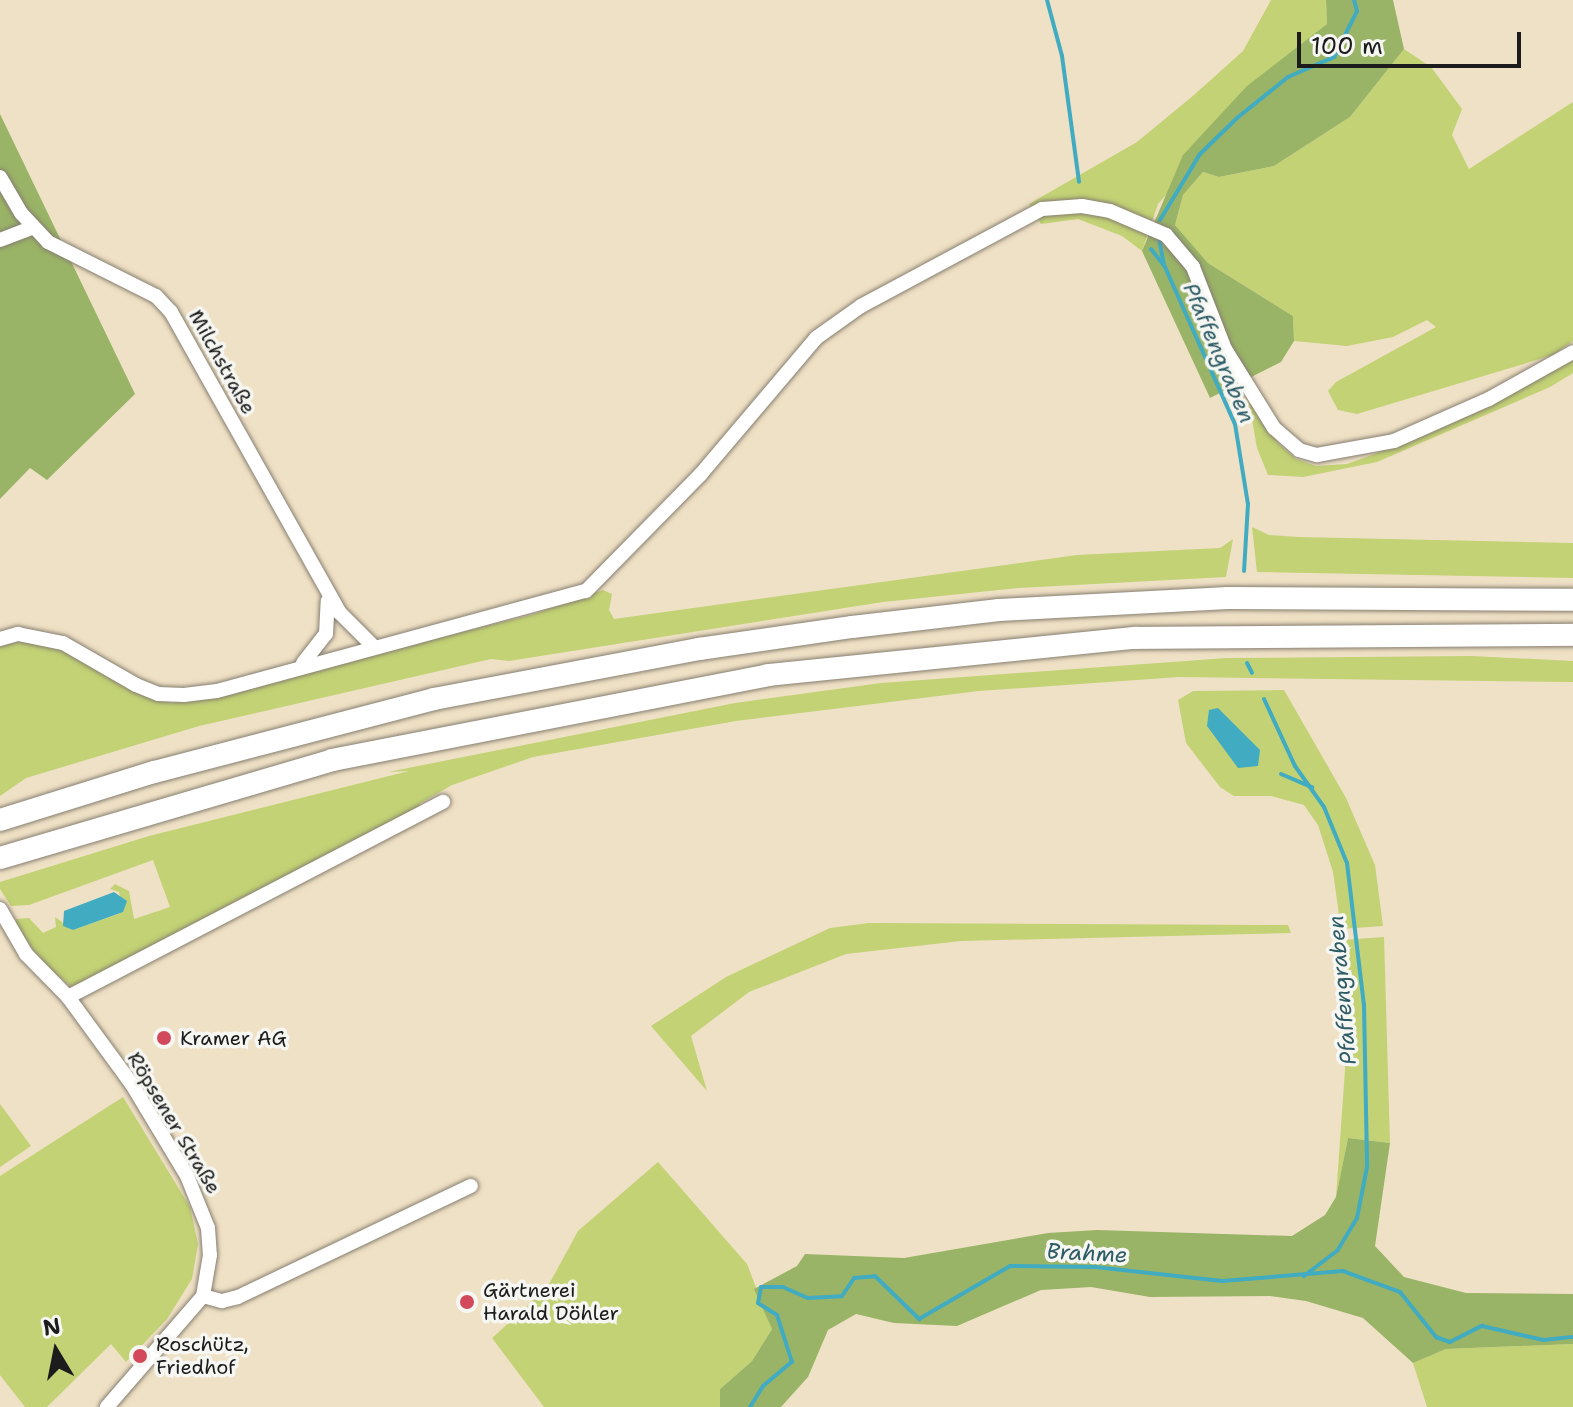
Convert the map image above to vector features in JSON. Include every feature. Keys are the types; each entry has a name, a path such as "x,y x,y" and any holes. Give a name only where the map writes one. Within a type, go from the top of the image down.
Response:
{"highway":[{"path":"6,818 315,728 553,675 699,649 984,612 1263,596 1573,600"},
{"path":"0,858 332,760 585,708 768,675 957,652 1229,634 1573,635"}],"street":[{"name":"Milchstraße","path":"0,177 48,242 156,296 171,312 324,585 350,626 372,645"},
{"path":"0,639 18,634 63,643 158,694 217,691 372,645 509,615 586,591 700,475 816,338 861,306 1042,209 1082,206 1110,211 1166,235 1193,267 1225,349 1274,428 1299,450 1317,455 1394,441 1489,399 1573,352"},
{"path":"0,240 34,227"},
{"name":"Milchstraße","path":"297,667 326,634 331,613 324,585"},
{"path":"68,997 443,802"},
{"name":"Röpsener Straße","path":"0,909 26,954 68,997 131,1083 199,1202 210,1255 203,1296"},
{"path":"107,1407 203,1296 222,1301 238,1297 471,1186"}],"green space":[{"path":"1271,0 1326,0 1327,24 1293,53 1158,204 1142,251 1122,236 1078,219 1041,224 1029,204 1137,142 1194,95 1243,51"},
{"path":"1326,0 1393,0 1404,49 1350,117 1274,166 1219,177 1203,172 1183,195 1175,225 1208,263 1293,316 1294,341 1281,362 1210,398 1142,251 1183,155 1247,86 1327,24"},
{"path":"1404,49 1431,67 1462,109 1452,135 1469,169 1573,102 1573,341 1553,355 1357,414 1338,410 1328,391 1336,382 1436,327 1427,320 1393,337 1347,346 1294,341 1293,316 1208,263 1175,225 1183,195 1203,172 1219,177 1274,166 1350,117"},
{"path":"0,114 135,394 47,480 30,468 0,499"},
{"path":"1573,359 1573,373 1550,387 1377,462 1303,477 1268,475 1257,448 1248,397 1279,444 1296,459 1316,466 1347,464 1426,435"},
{"path":"1252,527 1269,535 1298,537 1573,543 1573,578 1257,572"},
{"path":"1233,539 1226,577 1019,588 883,602 509,661 491,659 199,726 26,778 0,796 0,645 25,641 57,646 143,695 172,703 531,615 603,590 612,594 609,610 614,619 1077,555 1220,548"},
{"path":"1471,656 1573,661 1573,682 1179,677 979,691 736,721 533,757 452,785 419,804 424,806 75,990 42,962 15,925 16,919 29,918 43,933 56,927 55,917 73,930 123,912 119,892 110,889 115,884 129,891 134,919 170,907 153,860 29,905 11,906 0,889 0,882 149,836 409,771 388,772 735,703 881,683 1227,658"},
{"path":"1284,690 1346,798 1375,865 1383,926 1341,929 1333,872 1318,825 1304,805 1271,796 1234,796 1220,787 1186,743 1178,700 1193,691"},
{"path":"869,923 1288,925 1291,933 961,941 846,954 749,992 691,1036 707,1091 651,1026 726,977 830,928"},
{"path":"1384,937 1390,1143 1348,1138 1336,1197 1345,1070 1342,940"},
{"path":"123,1097 190,1207 198,1244 192,1279 167,1319 126,1362 111,1344 47,1407 25,1407 0,1375 0,1176"},
{"path":"0,1104 31,1146 0,1167"},
{"path":"1348,1138 1390,1143 1375,1246 1404,1277 1466,1293 1573,1294 1573,1344 1446,1349 1413,1363 1363,1318 1306,1301 1270,1296 1150,1297 1091,1287 1041,1290 957,1326 894,1323 856,1314 828,1330 808,1377 781,1407 720,1407 720,1389 752,1361 772,1329 754,1289 797,1266 805,1254 904,1258 1048,1233 1097,1230 1292,1236 1325,1215 1336,1197"},
{"path":"658,1162 747,1264 772,1329 752,1361 720,1389 720,1407 544,1407 492,1338 547,1288 578,1231"},
{"path":"1573,1344 1573,1407 1427,1407 1413,1363 1446,1349"}],"water":[{"path":"1218,708 1260,750 1258,766 1238,768 1207,726 1209,710"},
{"path":"114,892 127,901 123,912 73,930 63,926 64,911"}],"waterway":[{"name":"Pfaffengraben","path":"1047,0 1062,56 1079,182"},
{"path":"1160,220 1200,154 1237,118 1288,77 1334,57 1357,11 1354,0"},
{"path":"1159,239 1164,265"},
{"name":"Pfaffengraben","path":"1151,249 1165,267 1235,424 1248,504 1244,571"},
{"name":"Pfaffengraben","path":"1247,663 1252,673"},
{"name":"Pfaffengraben","path":"1264,699 1295,766 1324,807 1347,863 1364,1005 1367,1167 1357,1218 1338,1250 1304,1276"},
{"path":"1281,774 1312,787"},
{"name":"Brahme","path":"750,1407 763,1386 792,1362 777,1315 758,1303 761,1287 783,1287 808,1298 842,1296 854,1278 875,1276 919,1319 1010,1266 1095,1267 1222,1281 1343,1271 1400,1292 1436,1337 1450,1342 1482,1326 1543,1340 1573,1337"}],"place":[{"name":"Kramer AG","path":"164,1038"},
{"name":"Gärtnerei Harald Döhler","path":"467,1302"},
{"name":"Roschütz, Friedhof","path":"140,1356"}]}
